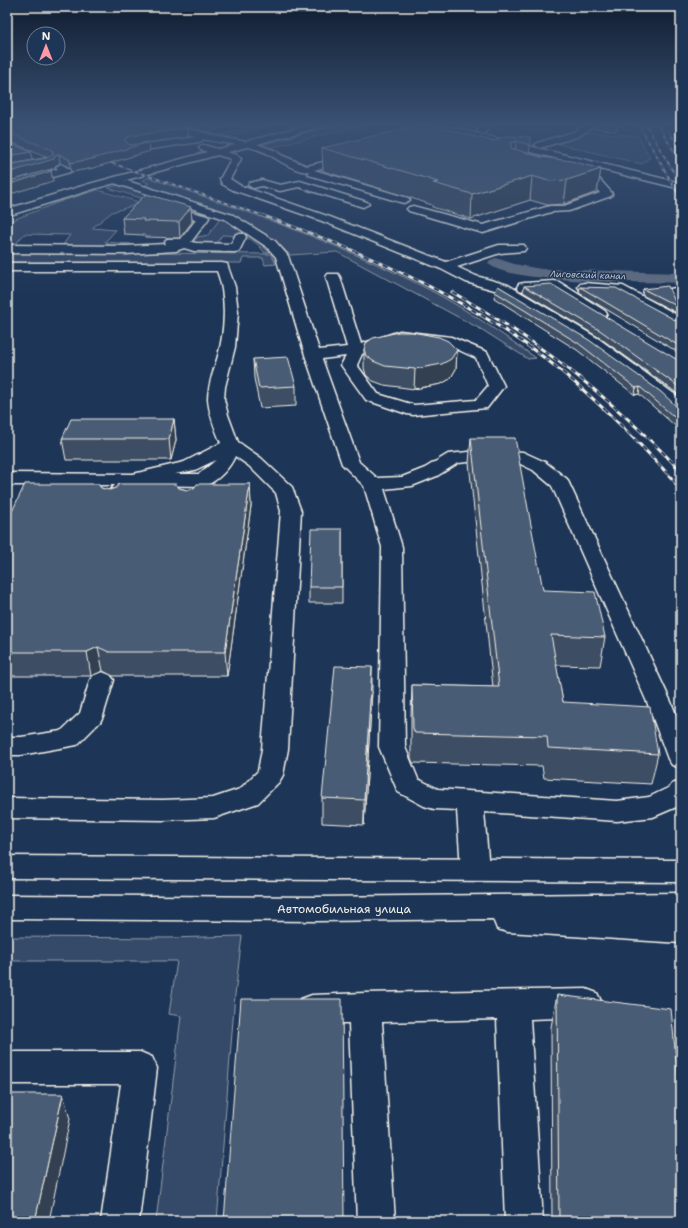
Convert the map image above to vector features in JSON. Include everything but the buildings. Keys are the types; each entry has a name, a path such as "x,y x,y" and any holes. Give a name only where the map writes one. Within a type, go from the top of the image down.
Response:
{"main road":[{"path":"7,187 31,180"},
{"path":"7,206 59,188 87,180"},
{"path":"7,213 114,180"},
{"path":"116,180 229,217 271,244 282,256 313,356 351,464 373,484 392,547 392,747 407,785 434,799 617,811 654,807 680,794 681,791"},
{"path":"225,180 237,188 326,219 446,266 471,280 503,288 554,286 618,288 681,323"},
{"path":"316,180 379,204"},
{"path":"326,219 379,204 404,200 339,180"},
{"path":"412,210 483,229 550,209 565,209 607,194 595,180"},
{"path":"658,180 681,186"},
{"path":"237,188 262,183 321,202"},
{"path":"280,188 300,184 355,210"},
{"path":"93,186 112,191"},
{"path":"7,249 126,250 176,247 184,243 203,218 135,198"},
{"path":"114,239 184,243 194,247 235,248 240,237"},
{"path":"446,266 499,249 520,248"},
{"path":"7,267 222,267 227,277 231,304 227,344 219,378 217,405 220,419 231,445 255,462 285,491 291,510 275,749 270,776 249,796 214,808 163,810 7,808"},
{"path":"313,356 356,351 400,335 451,341 482,355 496,386 481,405 413,410 372,397 349,365 356,351 333,277"},
{"path":"554,286 614,322"},
{"path":"503,288 594,342 667,395 681,408"},
{"path":"675,292 681,307"},
{"path":"112,504 117,493 133,480 164,471 189,466 231,445"},
{"path":"190,497 192,490 223,463 231,445"},
{"path":"373,484 405,482 431,472 454,458 489,455 517,456 539,466 560,483 659,702 681,759"},
{"path":"7,479 204,480"},
{"path":"7,746 21,746 68,739 91,716 102,680"},
{"path":"470,802 475,869"},
{"path":"7,867 681,871"},
{"name":"Автомобильная улица","path":"7,907 317,909 681,905"},
{"path":"317,909 681,930"},
{"path":"283,1009 593,1003"},
{"path":"513,1004 524,1221"},
{"path":"365,1007 376,1221"},
{"path":"7,1068 140,1068 120,1221"}],"shaded area":[{"path":"143,180 156,180 220,202 326,242 394,272 470,313 536,358 528,359 484,331 337,252 290,255 260,230 243,221 226,213 145,185 149,183"},
{"path":"119,185 187,207 141,198 108,188"},
{"path":"98,190 142,203 112,212 92,228 116,230 105,242 131,244 130,247 62,246 70,235 24,234 15,245 49,246 7,247 7,222 65,200"},
{"path":"218,218 231,223 246,232 260,243 269,253 265,253 256,243 241,236 222,235 217,243 192,242 198,237 208,235 219,220"},
{"path":"7,252 271,254 276,264 265,265 263,258 243,258 241,263 7,262"},
{"path":"242,936 235,995 217,1221 156,1221 181,1016 169,1014 177,961 7,961 7,937 168,938"}],"waterway":[{"name":"Лиговский канал","path":"496,263 510,268 541,274 681,278"}],"railway":[{"path":"161,180 264,216"},
{"path":"670,180 681,199"},
{"path":"678,180 681,185"},
{"path":"261,215 373,259 409,276 480,314 514,336 564,373 630,434 677,484"},
{"path":"452,292 485,311 545,351 574,373 628,419 681,471"},
{"path":"677,484 681,488"}]}
